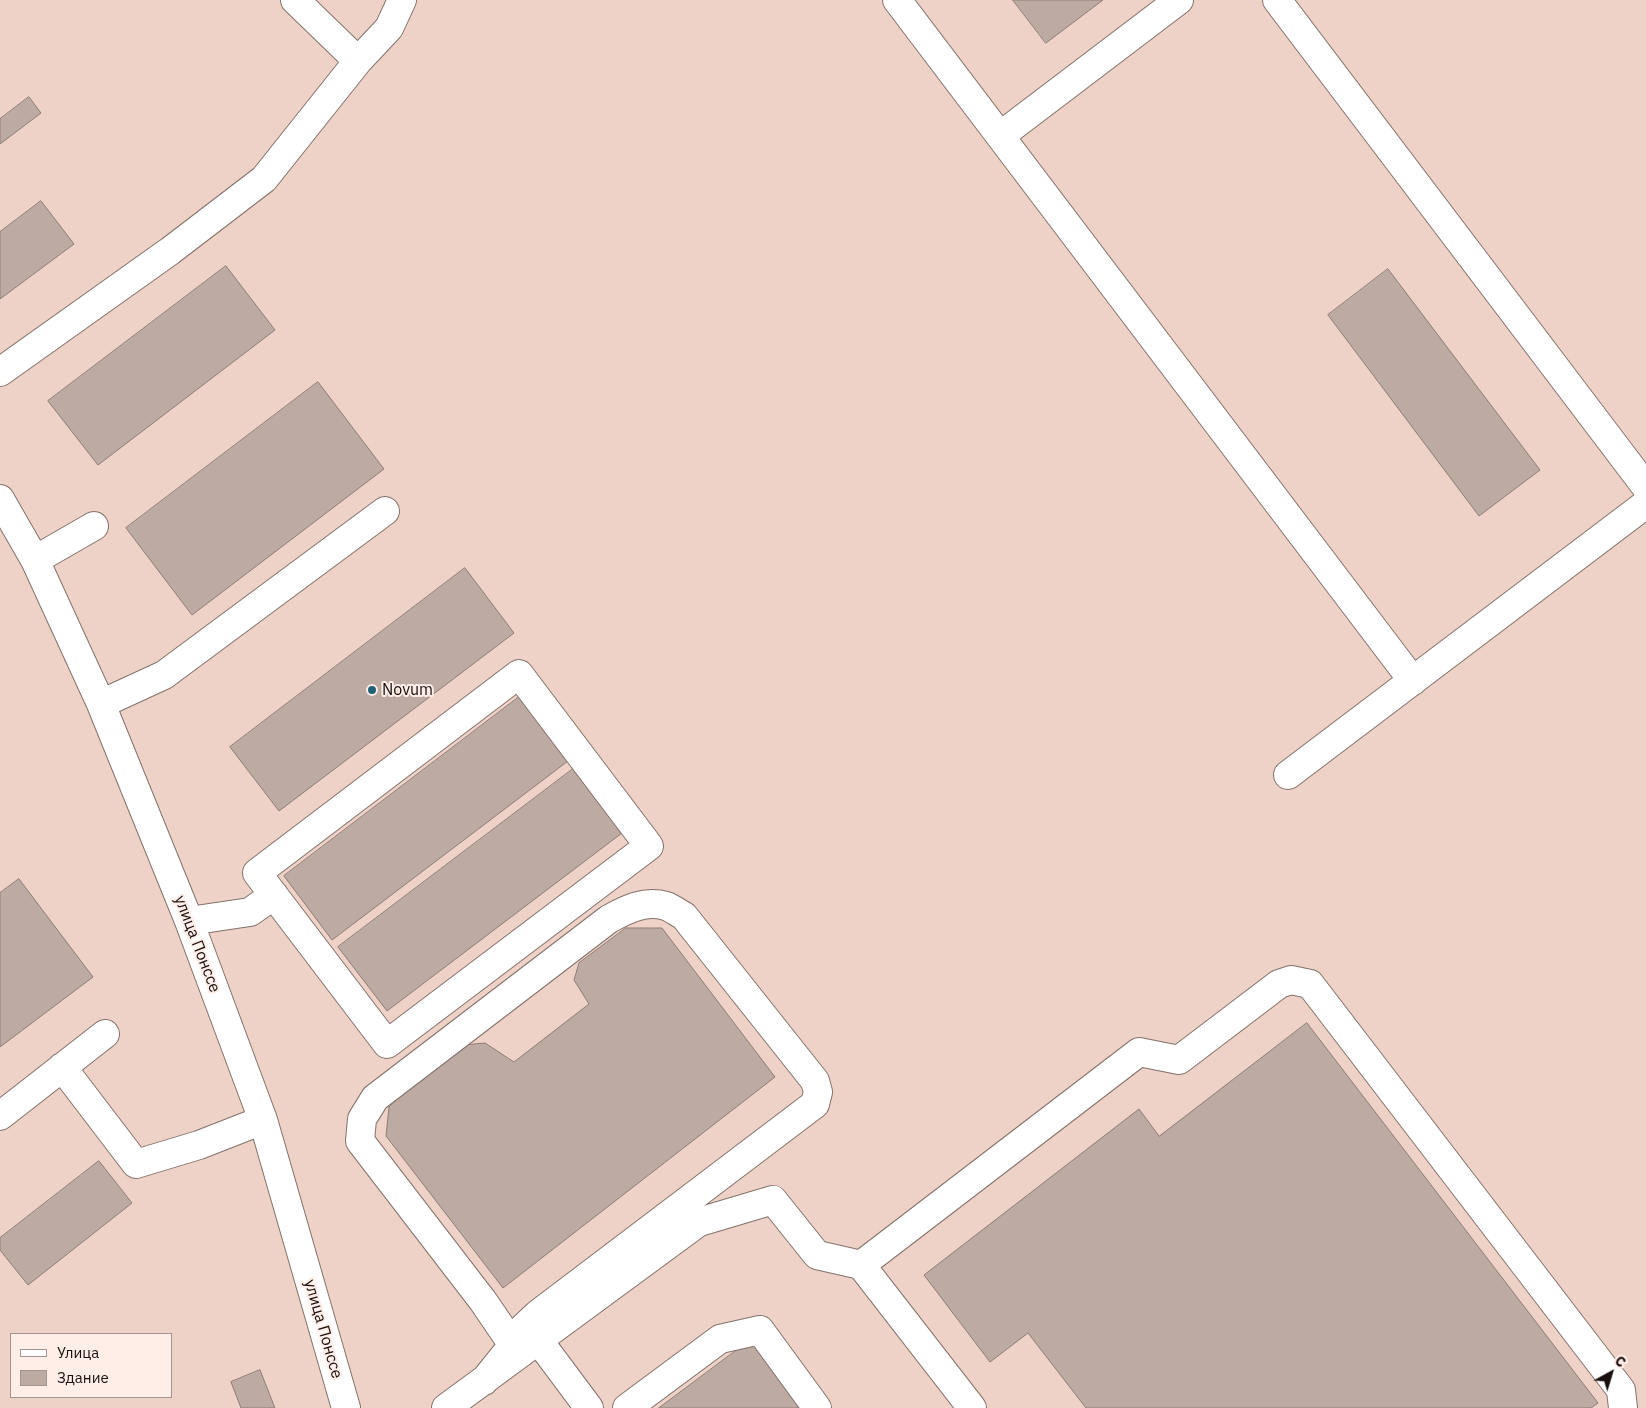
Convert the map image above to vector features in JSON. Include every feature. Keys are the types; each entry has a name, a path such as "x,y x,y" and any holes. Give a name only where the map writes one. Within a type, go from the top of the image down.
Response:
{"street":[{"path":"295,0 358,61"},
{"path":"0,372 170,252 264,179 358,61 389,28 402,0"},
{"path":"897,0 1413,681"},
{"path":"1000,136 1179,0"},
{"path":"1277,0 1646,487"},
{"name":"улица Понссе","path":"0,500 34,560 101,704 189,921 263,1120 346,1408"},
{"path":"1288,775 1646,504"},
{"path":"101,704 164,675 385,511"},
{"path":"34,560 94,526"},
{"path":"519,674 649,846 387,1044 274,895 257,873 519,674"},
{"path":"189,921 250,912 274,895"},
{"path":"526,1343 522,1330 538,1314 815,1104 818,1092 815,1081 684,916 667,906 650,904 633,906 609,919 375,1098 362,1119 360,1141 483,1301 589,1408"},
{"path":"861,1265 1139,1052 1179,1060 1278,984 1291,980 1310,984 1621,1390 1623,1408"},
{"path":"0,1116 105,1034"},
{"path":"62,1067 136,1164 199,1145 263,1120"},
{"path":"446,1408 484,1380 526,1343 699,1222 773,1200 816,1255 861,1265 972,1408"},
{"path":"627,1408 720,1339 760,1330 817,1408"}],"shaded area":[{"path":"0,0 1646,0 1646,1408 0,1408"}],"building":[{"path":"1013,0 1103,0 1046,43"},
{"path":"29,97 41,113 0,144 0,119"},
{"path":"41,201 74,244 0,299 0,232"},
{"path":"226,266 275,330 98,465 48,401"},
{"path":"1388,269 1540,470 1479,516 1328,315"},
{"path":"318,382 384,469 192,615 126,528"},
{"name":"Novum","path":"465,568 514,633 279,811 230,747"},
{"path":"519,697 568,761 332,940 284,876"},
{"path":"573,769 622,833 387,1011 338,947"},
{"path":"19,879 93,977 0,1047 0,893"},
{"path":"626,928 662,928 775,1077 503,1288 386,1136 389,1107 400,1093 463,1045 485,1043 514,1062 589,1004 574,980 579,963"},
{"path":"1307,1023 1598,1403 1591,1408 1086,1408 1028,1333 990,1362 924,1275 1139,1109 1159,1136"},
{"path":"99,1161 132,1203 28,1285 0,1250 0,1238"},
{"path":"753,1338 805,1408 659,1408"},
{"path":"260,1370 275,1408 241,1408 231,1382"}],"place":[{"name":"Novum","path":"372,690"}]}
